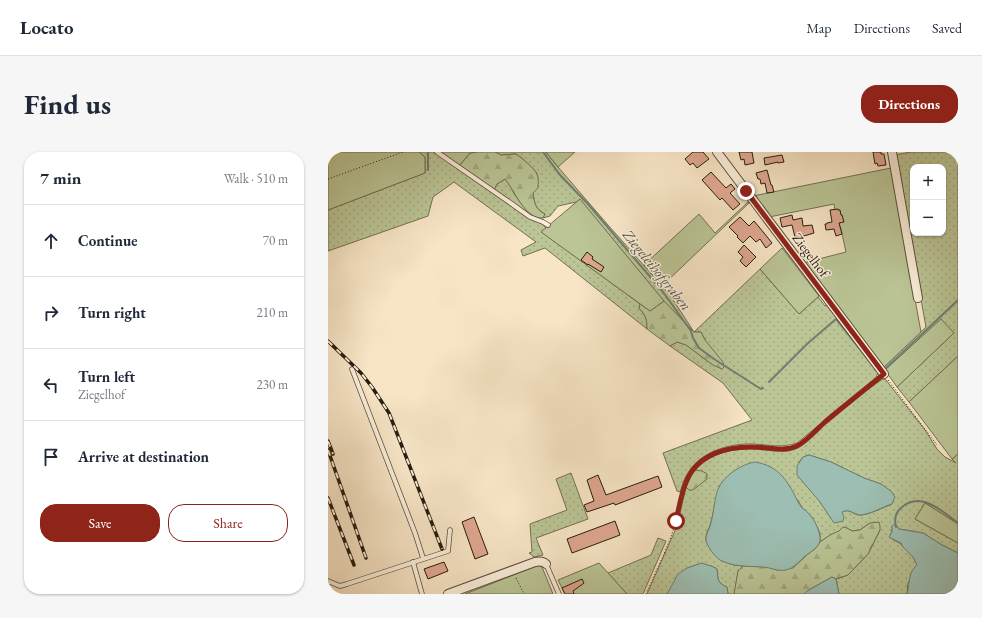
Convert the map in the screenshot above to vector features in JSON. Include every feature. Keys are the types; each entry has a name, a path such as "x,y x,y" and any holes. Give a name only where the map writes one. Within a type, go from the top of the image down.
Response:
{"street":[{"name":"Ziegelhof","path":"717,152 884,374"},
{"path":"892,152 918,298"},
{"path":"448,594 540,561 546,564"}],"lane":[{"path":"437,152 530,216 548,225"},
{"path":"352,369 423,558"},
{"path":"328,581 340,586 448,551 450,530"},
{"path":"413,562 422,594"},
{"path":"546,564 559,594"}],"path":[{"path":"328,179 402,152"},
{"path":"646,594 670,539 687,480 697,465 705,458 717,452 731,448 754,446 785,448 798,445 884,374 937,445"},
{"path":"513,570 524,594"}],"green space":[{"path":"328,152 419,152 425,157 425,173 328,210"},
{"path":"419,152 435,152 523,214 542,224 546,228 542,232 640,304 639,308 646,318 647,329 545,248 523,256 521,250 536,242 454,182 433,197 428,216 328,251 328,210 425,173 425,157"},
{"path":"441,152 476,152 470,153 459,166"},
{"path":"495,152 546,152 672,298 694,332 664,301 580,200 558,206 550,216 543,218 545,214 536,206 534,201 537,173 516,154 501,155"},
{"path":"495,152 501,155 516,154 531,166 538,176 538,188 533,193 533,197 538,208 545,214 543,218 531,214 525,209 505,179 497,184 494,190 459,166 470,153"},
{"path":"546,152 575,152 558,167"},
{"path":"911,152 958,152 958,356 909,402 897,387 954,333 885,370 883,368 926,327 895,155"},
{"path":"891,168 921,332 883,368 803,263 846,252 834,204 769,217 753,196"},
{"path":"505,179 519,201 532,216 494,190 497,184"},
{"path":"580,199 664,301 650,311 541,232"},
{"path":"748,202 749,203 662,286 644,265 699,214 715,233"},
{"path":"782,248 819,296 799,314 760,269"},
{"path":"760,269 799,314 818,297 825,306 829,304 878,372 876,378 797,443 781,446 744,444 724,447 706,456 691,469 685,478 680,492 677,491 663,453 752,420 723,383 670,346 677,342 686,345 713,365 701,332 694,332"},
{"path":"664,301 694,332 701,332 705,340 723,362 724,367 722,369 713,365 686,345 677,342 670,346 647,329 646,318 639,308 640,304 650,311"},
{"path":"941,319 954,333 897,387 885,370"},
{"path":"958,356 958,454 952,459 909,402"},
{"path":"883,379 886,380 925,430 937,449 945,457 956,463 952,459 958,454 958,524 925,503 915,519 958,543 958,553 923,533 899,529 897,526 892,526 892,532 890,535 892,539 901,544 918,565 908,583 907,594 839,594 836,579 848,575 868,554 880,530 870,523 860,530 852,531 847,528 820,542 820,533 812,517 802,508 798,500 720,485 706,540 717,557 724,562 743,566 738,571 735,593 728,594 727,587 721,584 719,580 717,569 702,563 687,568 667,594 647,594 677,526 686,487 689,490 697,470 695,470 702,463 727,451 755,449 784,451 795,449 806,442 829,420","holes":["809,455 831,462 864,478 881,484 892,504 862,515 844,511 834,522 820,502 799,462 803,457"]},
{"path":"695,470 702,471 707,474 707,479 693,490 689,490 686,487"},
{"path":"571,473 588,519 536,538 543,555 534,557 529,553 532,552 530,524 567,510 556,479"},
{"path":"925,503 958,524 958,543 915,519"},
{"path":"879,522 880,530 868,554 848,575 836,579 832,577 804,594 734,594 738,571 743,566 768,567 777,570 793,568 815,549 820,542 843,527 852,531 860,530 870,523"},
{"path":"658,538 666,541 643,594 627,594 608,573 651,555"},
{"path":"599,563 627,594 565,594 558,580"},
{"path":"539,565 542,567 553,594 465,594"}],"water":[{"path":"809,455 831,462 864,478 881,484 891,491 895,497 892,504 861,515 850,511 845,511 842,512 844,517 843,521 834,523 820,502 797,475 797,466 803,457"},
{"path":"755,462 762,463 773,468 782,476 790,486 801,506 814,521 818,530 820,538 819,544 813,551 794,566 785,570 735,565 725,562 716,556 706,541 706,535 710,528 716,494 720,485 735,470"},
{"path":"895,524 899,529 923,533 958,553 958,594 907,594 912,571 917,565 913,557 901,543 889,537 892,532 892,526"},
{"path":"702,563 717,569 719,580 721,584 727,587 728,594 667,594 678,574 687,568"},
{"path":"832,577 836,579 839,594 804,594 807,591"}],"building":[{"path":"693,152 703,152 709,159 697,168 693,163 690,165 685,159"},
{"path":"739,152 752,152 754,163 745,165 744,159 741,160"},
{"path":"873,152 881,152 881,154 884,154 886,165 878,166 877,163 875,164"},
{"path":"782,155 784,162 765,165 764,158"},
{"path":"767,170 774,192 767,193 765,183 761,184 756,173"},
{"path":"711,172 726,188 731,184 735,189 730,193 740,204 733,210 722,198 720,200 702,180"},
{"path":"830,210 840,210 844,222 839,223 842,234 836,236 834,229 826,230 825,224 832,222"},
{"path":"792,215 793,220 802,218 803,226 812,225 814,233 795,237 792,225 782,227 780,218"},
{"path":"740,217 749,226 754,221 772,243 766,248 760,239 756,242 750,236 743,243 729,227"},
{"path":"744,245 756,257 746,267 740,261 743,257 738,252"},
{"path":"587,252 593,257 592,259 604,267 601,272 581,260"},
{"path":"598,475 606,495 658,476 662,487 615,505 614,503 587,512 584,505 594,501 587,480"},
{"path":"474,517 488,554 475,559 462,522"},
{"path":"615,521 620,535 572,553 567,539"},
{"path":"444,562 448,571 428,579 424,569"},
{"path":"582,579 584,583 573,591 574,594 565,594 562,588"}],"waterway":[{"path":"428,152 428,170"},
{"name":"Ziegeleihofgraben","path":"543,152 560,175 588,204 663,292 691,331 699,348 761,389 763,388"},
{"name":"Ziegeleihofgraben","path":"885,369 958,300"},
{"name":"Ziegeleihofgraben","path":"769,382 807,344 836,319 877,371"},
{"path":"896,527 895,519 897,512 908,503 916,501 931,504 958,523"}],"railway":[{"path":"328,341 361,373 389,413 442,549"},
{"path":"328,441 333,454"},
{"path":"328,450 366,558"},
{"path":"328,498 354,565"}],"route":[{"path":"676,521 687,480 693,469 705,458 717,452 731,448 754,446 785,448 798,445 884,374 746,191"}]}
